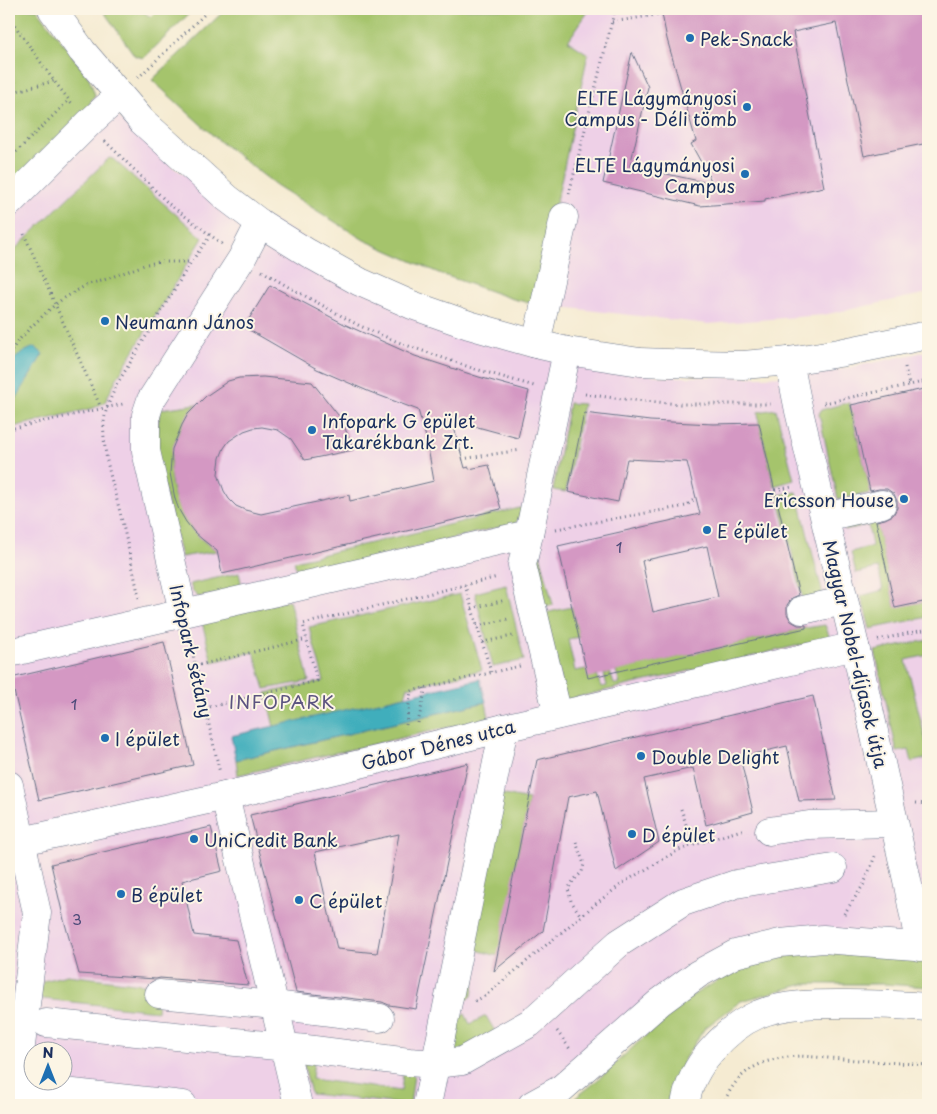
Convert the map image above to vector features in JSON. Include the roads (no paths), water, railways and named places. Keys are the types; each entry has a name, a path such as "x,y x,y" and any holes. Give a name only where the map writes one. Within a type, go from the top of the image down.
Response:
{"street":[{"path":"52,9 82,51 142,121 227,198 308,253 360,282 412,305 469,325 536,344 567,351 640,362 743,365 790,361 928,335"},
{"path":"9,202 119,96"},
{"path":"536,344 564,217"},
{"name":"Infopark sétány","path":"183,612 146,451 146,415 151,400 242,258 260,222"},
{"path":"558,715 522,565 567,351"},
{"name":"Magyar Nobel-díjasok útja","path":"790,361 799,411 844,601 866,643 894,823 918,878 924,947"},
{"path":"825,517 882,504"},
{"path":"9,653 529,534"},
{"path":"802,610 844,601"},
{"name":"Gábor Dénes utca","path":"22,841 226,796 558,715 866,643"},
{"path":"428,1099 504,728"},
{"path":"9,785 37,913 12,1086 183,1105"},
{"path":"226,796 298,1105"},
{"path":"759,830 809,825 894,823"},
{"path":"46,1023 284,1046 436,1064 462,1061 530,1023 619,943 683,902 736,884 833,868"},
{"path":"532,1105 561,1089 660,1002 698,974 735,954 780,943 823,939 924,947"},
{"path":"159,994 380,1018"},
{"path":"685,1105 693,1078 705,1058 718,1042 735,1028 756,1015 776,1008 799,1005 928,1007"},
{"path":"428,1099 506,1048"}],"water":[{"path":"35,347 43,354 9,411 9,365 20,354"},
{"path":"480,679 486,702 236,760 231,736"}],"place":[{"name":"Pek-Snack","path":"690,38"},
{"name":"ELTE Lágymányosi Campus - Déli tömb","path":"747,107"},
{"name":"ELTE Lágymányosi Campus","path":"745,174"},
{"name":"Neumann János","path":"105,321"},
{"name":"Infopark G épület Takarékbank Zrt.","path":"312,430"},
{"name":"Ericsson House","path":"904,499"},
{"name":"E épület","path":"707,530"},
{"name":"I épület","path":"105,738"},
{"name":"Double Delight","path":"641,756"},
{"name":"D épület","path":"632,834"},
{"name":"UniCredit Bank","path":"194,839"},
{"name":"B épület","path":"121,894"},
{"name":"C épület","path":"299,900"}],"district":[{"name":"INFOPARK","path":"282,701"}]}
